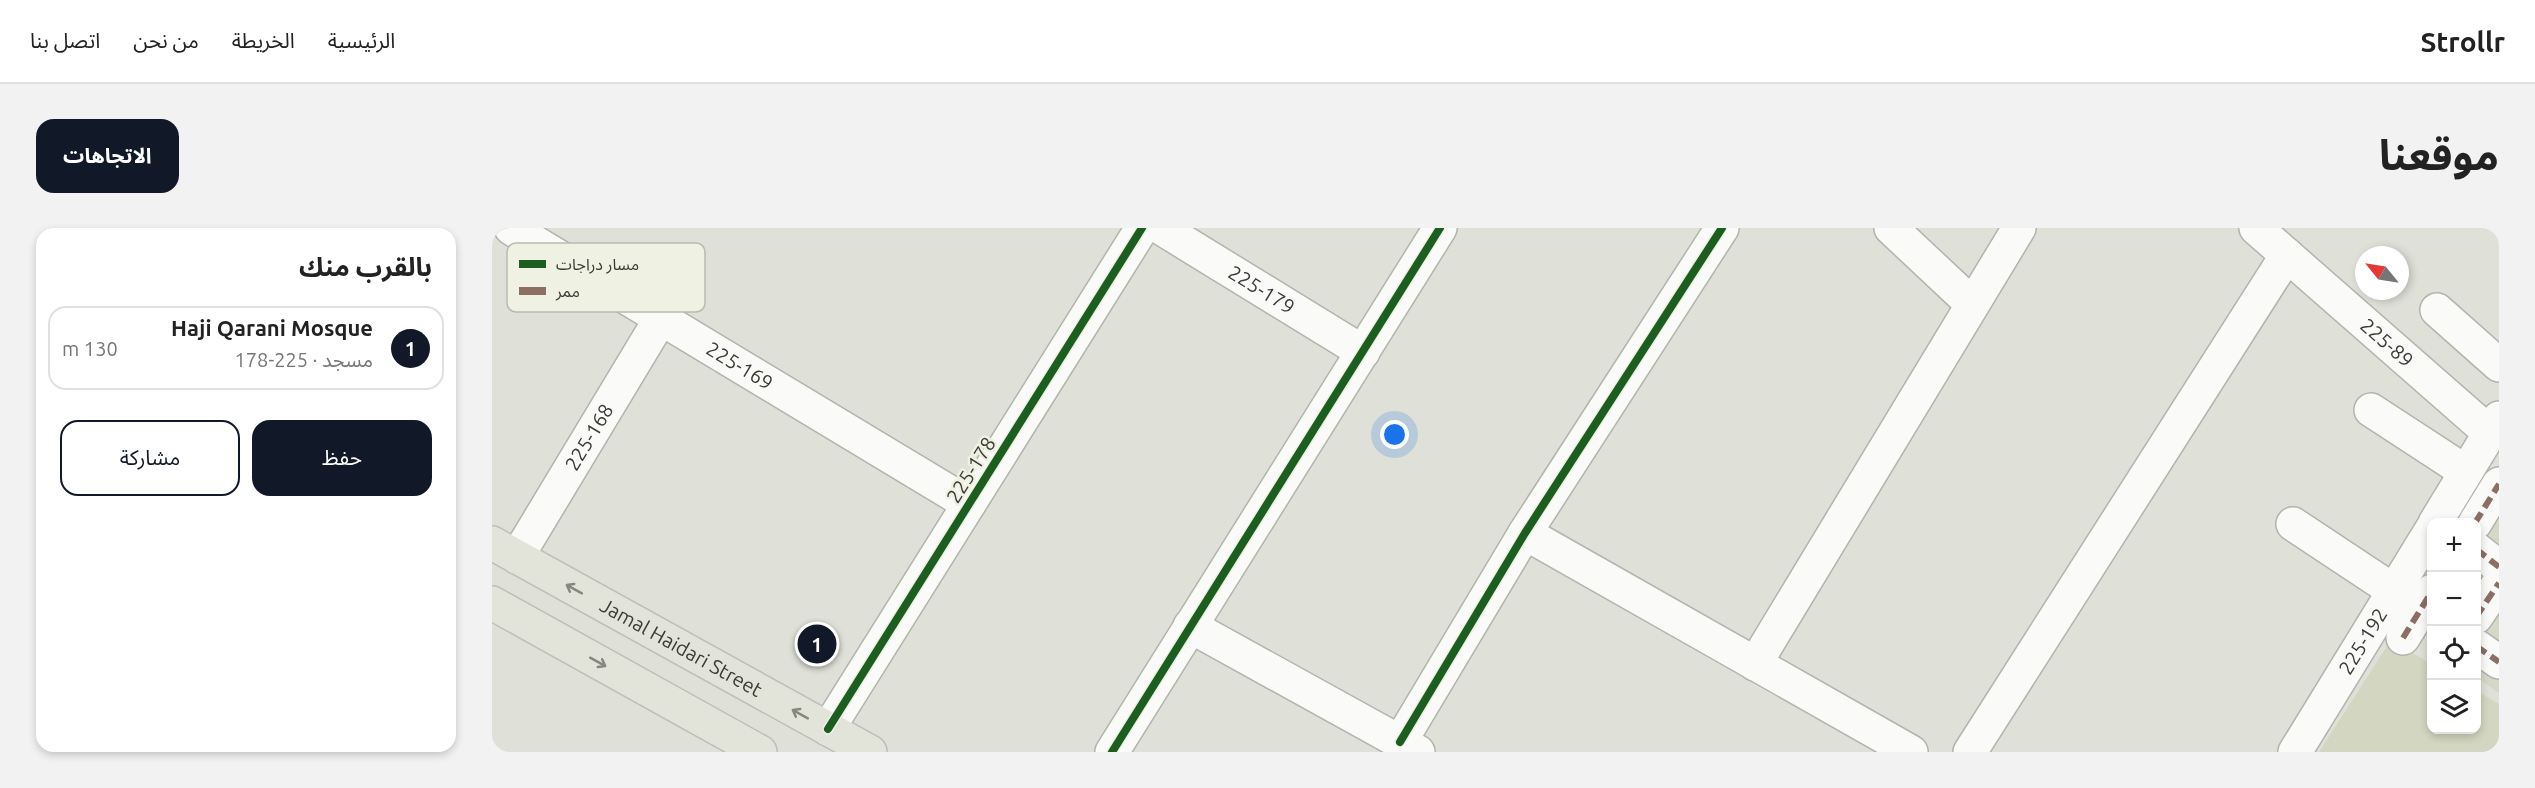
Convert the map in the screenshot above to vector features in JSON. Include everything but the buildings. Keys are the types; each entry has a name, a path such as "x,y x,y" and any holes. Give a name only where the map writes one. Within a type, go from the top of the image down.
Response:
{"main road":[{"name":"Jamal Haidari Street","path":"504,550 870,752"},
{"path":"492,603 760,752"}],"street":[{"name":"225-169","path":"511,228 536,243"},
{"name":"225-178","path":"828,729 1142,228"},
{"name":"225-179","path":"1161,228 1363,352"},
{"path":"1112,752 1440,228"},
{"path":"1190,626 1409,747 1524,534 1722,228"},
{"path":"1891,228 1972,304"},
{"path":"1755,664 2019,228"},
{"name":"225-89","path":"2256,228 2495,426"},
{"path":"1970,752 2287,255"},
{"path":"2437,310 2499,364"},
{"name":"225-169","path":"651,312 969,504"},
{"name":"225-168","path":"504,550 661,318"},
{"path":"2371,410 2466,472"},
{"path":"2437,518 2495,426"},
{"path":"2478,518 2499,484"},
{"path":"2294,524 2394,591"},
{"path":"1524,534 1911,752"},
{"name":"225-192","path":"2295,752 2427,537"},
{"path":"2481,553 2499,567"},
{"path":"2481,610 2499,583"},
{"path":"2403,638 2427,605"},
{"path":"2481,649 2499,662"}],"shaded area":[{"path":"2499,464 2499,693 2481,681 2481,518 2466,518"},
{"path":"2391,640 2427,662 2427,734 2481,734 2481,693 2499,704 2499,752 2319,752"}],"marked path":[{"path":"2478,518 2499,484"},
{"path":"2481,553 2499,567"},
{"path":"2481,610 2499,583"},
{"path":"2403,638 2427,599"},
{"path":"2481,649 2499,662"}],"cycle path":[{"path":"828,729 1142,228"},
{"path":"1112,752 1440,228"},
{"path":"1400,742 1525,533 1722,228"}],"place":[{"name":"Haji Qarani Mosque","path":"817,644"}]}
